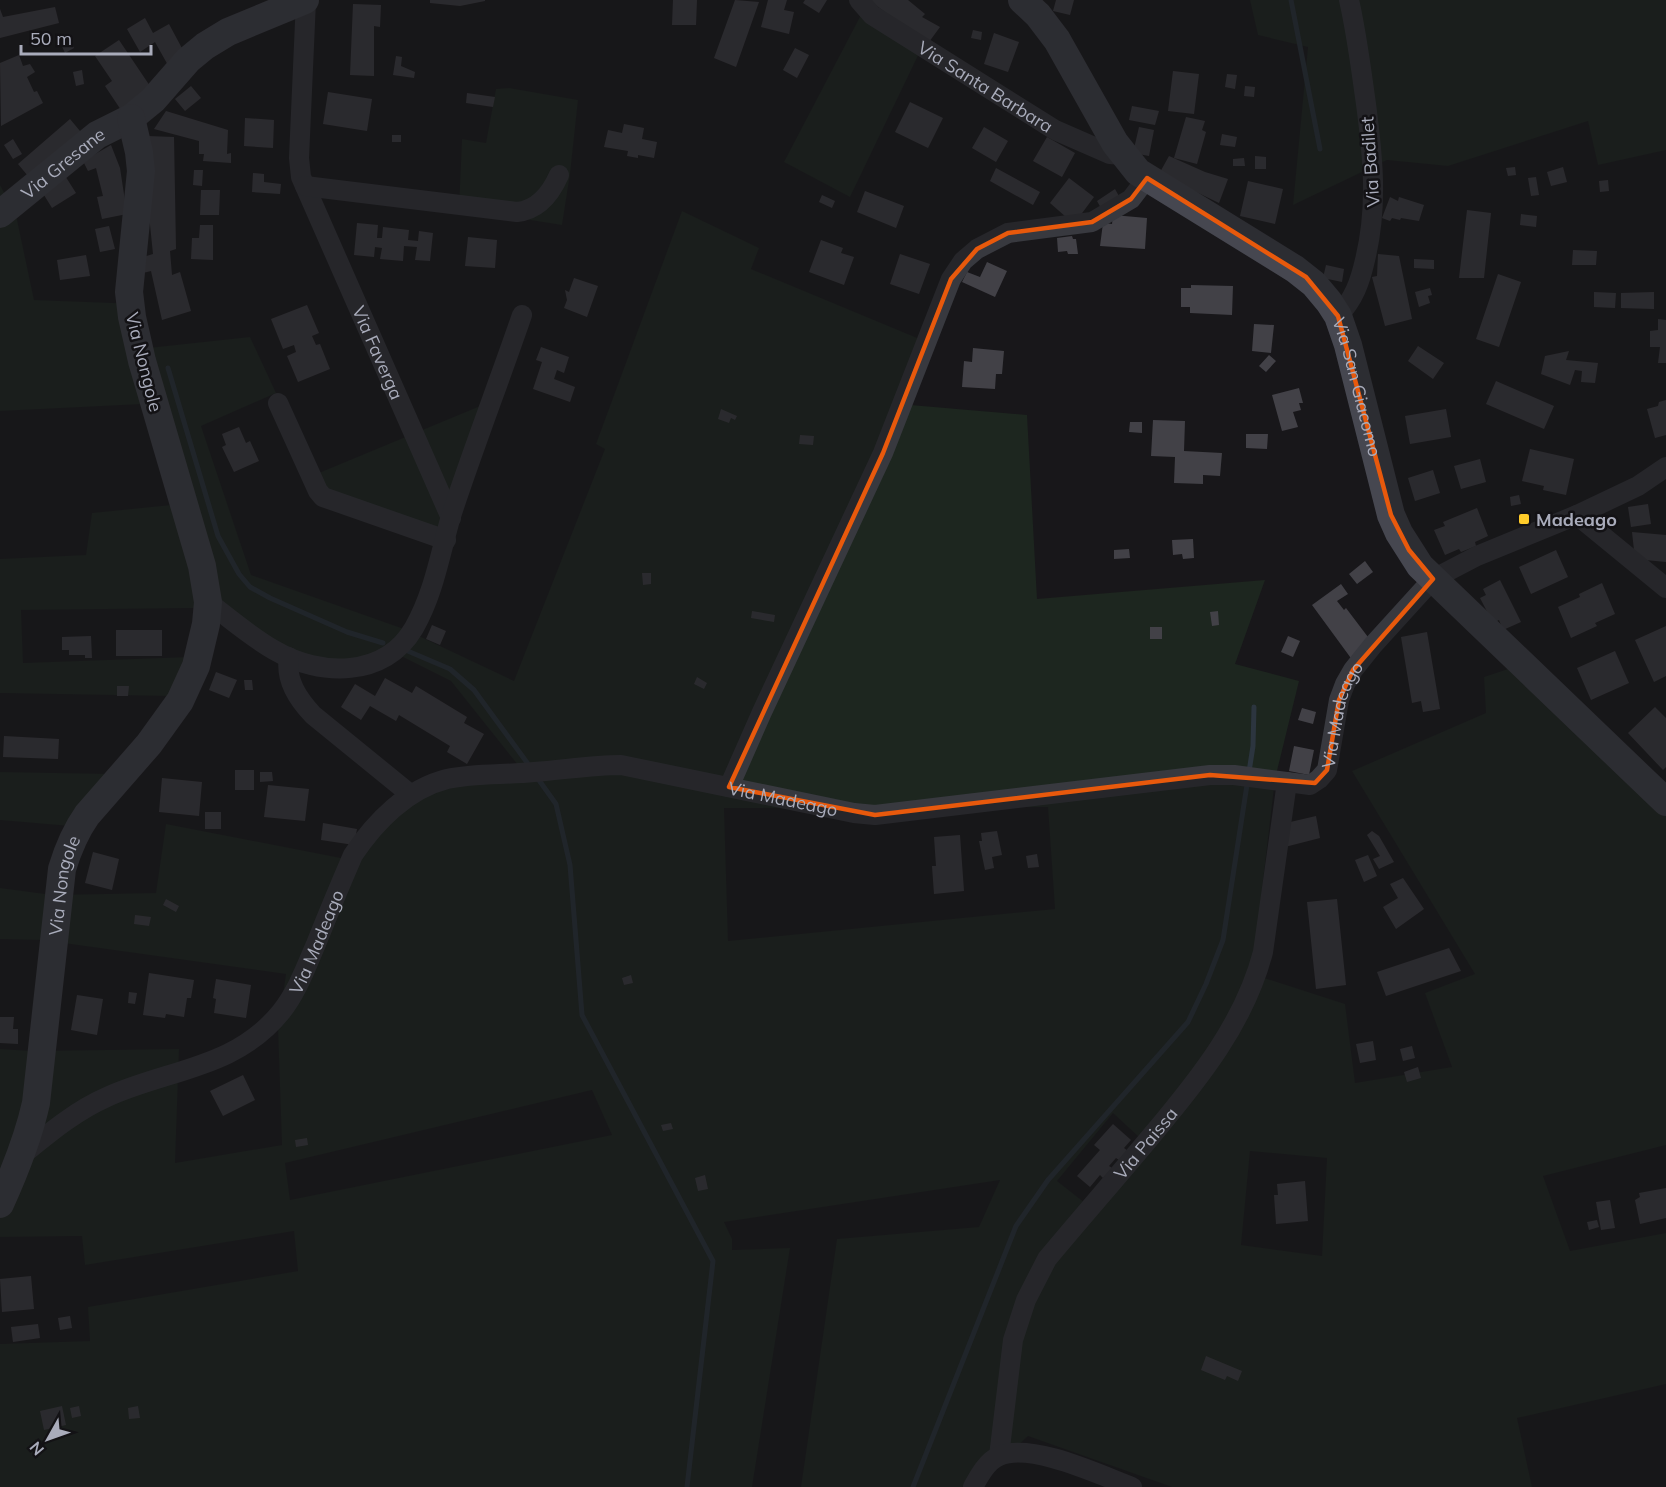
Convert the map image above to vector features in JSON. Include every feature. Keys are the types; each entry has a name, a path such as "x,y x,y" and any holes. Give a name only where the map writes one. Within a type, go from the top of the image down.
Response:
{"street":[{"name":"Via Faverga","path":"131,118 153,100 188,60 205,46 228,32 306,0 299,158 304,186 451,518"},
{"name":"Via Santa Barbara","path":"859,0 872,15 1055,130 1110,154 1124,155"},
{"name":"Via San Giacomo","path":"1022,0 1038,15 1057,40 1108,132 1124,155 1147,178 1306,277 1321,292 1338,316 1348,345 1384,493 1409,550 1433,579 1666,802"},
{"name":"Via Badilet","path":"1338,316 1354,297 1359,286 1370,239 1374,189 1373,161 1357,36 1349,0"},
{"name":"Via Gresane","path":"0,214 97,135 131,118"},
{"name":"Via Nongole","path":"0,1204 31,1128 36,1103 62,869 67,854 78,827 149,744 180,702 196,666 208,602 202,566 142,361 132,317 129,292 141,171 140,152 131,118"},
{"path":"304,186 517,212 525,211 539,203 554,186 559,175"},
{"path":"729,787 883,453 951,279 963,261 977,249 1008,234 1092,222 1131,199 1147,178"},
{"path":"208,602 274,651 316,666 353,669 372,665 388,657 403,644 422,614 432,589 451,518 522,315"},
{"path":"278,403 318,491 323,497 446,540"},
{"name":"Via Madeago","path":"21,1156 59,1126 96,1102 224,1057 265,1028 280,1013 301,979 352,855 375,827 410,795 426,786 447,779 621,765 854,813 875,815 1201,776 1237,776 1310,785 1324,774 1328,763 1345,684 1363,656 1433,579 1477,556 1577,515 1638,486 1666,467"},
{"path":"1577,515 1666,588"},
{"path":"289,657 289,674 292,685 313,715 410,795"},
{"name":"Via Paissa","path":"999,1456 1013,1340 1018,1319 1036,1278 1047,1259 1206,1068 1235,1022 1257,976 1263,952 1287,782"},
{"path":"973,1487 989,1463 999,1456 1032,1452 1132,1487"}],"highlighted area":[{"path":"1147,178 1306,277 1338,316 1391,515 1409,550 1433,579 1353,670 1339,700 1327,770 1315,783 1210,775 875,815 729,787 883,453 951,279 977,249 1008,233 1092,222 1131,199"}],"shaded area":[{"path":"1250,0 1666,0 1666,150 1598,165 1588,121 1448,166 1387,160 1293,205 1308,47 1258,35"},
{"path":"863,11 924,43 850,197 784,162"},
{"path":"509,88 578,100 562,225 459,209 462,139 486,143 496,89"},
{"path":"0,185 16,215 34,300 140,304 148,348 250,337 276,393 201,426 251,575 404,629 514,681 605,449 596,444 682,211 759,248 751,269 922,340 899,404 1027,415 1037,599 1265,580 1235,664 1299,681 1275,779 1252,974 1345,1004 1355,1083 1452,1067 1425,993 1475,974 1352,771 1486,713 1484,677 1532,661 1666,789 1666,1145 1543,1176 1570,1251 1666,1233 1666,1384 1517,1418 1532,1487 1172,1487 1028,1436 984,1477 979,1487 801,1487 837,1239 979,1227 1000,1180 724,1222 732,1239 732,1250 790,1248 752,1487 0,1487 0,1344 90,1341 88,1307 298,1271 294,1231 85,1265 82,1236 0,1237 0,1049 32,1051 179,1049 175,1163 282,1145 278,1028 286,974 42,940 0,939 0,888 53,895 156,893 166,824 346,859 421,783 518,765 451,681 397,654 350,662 313,659 194,608 21,610 23,663 190,657 171,696 0,693 0,559 86,555 92,513 171,505 143,404 0,411","holes":["1048,807 1055,909 728,941 724,808","592,1090 612,1135 290,1200 285,1163","1113,1113 1141,1139 1085,1203 1057,1181","1250,1151 1327,1158 1322,1256 1241,1245"]},
{"path":"485,404 440,538 327,497 314,475"},
{"path":"0,772 113,774 70,826 0,820"}],"building":[{"path":"430,0 485,1 460,6 430,3"},
{"path":"673,0 697,0 696,25 672,25"},
{"path":"735,0 759,2 736,67 714,58"},
{"path":"768,0 787,0 784,10 794,12 789,34 761,27"},
{"path":"805,0 827,0 819,13 803,3"},
{"path":"869,0 908,0 925,14 922,17 940,27 929,42 910,31"},
{"path":"1056,0 1074,0 1070,15 1053,11"},
{"path":"353,4 381,5 380,27 374,26 374,76 350,75"},
{"path":"55,7 59,23 0,38 0,9 3,17"},
{"path":"145,18 153,33 169,24 184,52 169,67 155,42 140,52 127,29"},
{"path":"973,30 982,32 981,40 971,38"},
{"path":"994,33 1019,42 1008,72 984,64"},
{"path":"68,38 74,48 65,53 60,42"},
{"path":"119,40 152,89 121,110 105,86 112,81 95,56"},
{"path":"795,48 809,55 797,78 783,70"},
{"path":"19,55 23,66 30,64 35,72 27,77 34,92 37,91 43,103 1,126 0,63"},
{"path":"396,56 402,57 401,66 415,72 414,78 393,75"},
{"path":"82,70 84,84 76,86 73,72"},
{"path":"1173,71 1199,74 1194,114 1168,111"},
{"path":"1227,74 1237,75 1235,89 1225,87"},
{"path":"191,86 201,98 185,111 175,99"},
{"path":"1245,86 1255,87 1254,97 1244,96"},
{"path":"328,92 372,99 367,131 323,124"},
{"path":"467,93 495,97 493,107 466,103"},
{"path":"910,102 943,118 928,148 895,132"},
{"path":"1132,106 1159,111 1155,125 1129,120"},
{"path":"166,111 228,130 227,154 231,153 231,163 203,161 204,154 199,154 199,141 154,129"},
{"path":"1186,117 1205,121 1202,130 1206,132 1197,164 1174,158"},
{"path":"245,118 274,120 273,148 244,146"},
{"path":"70,119 85,137 33,182 18,164"},
{"path":"624,124 644,128 642,139 657,142 654,158 638,155 638,158 627,156 628,151 604,147 608,130 622,133"},
{"path":"984,127 1008,141 996,162 972,148"},
{"path":"1139,127 1154,130 1149,156 1133,153"},
{"path":"1222,134 1237,137 1235,147 1220,145"},
{"path":"392,135 401,135 401,142 392,142"},
{"path":"147,136 174,137 176,249 170,251 172,275 180,272 191,311 162,320 151,271 143,273 140,258 153,254 148,205"},
{"path":"1047,137 1075,153 1062,177 1033,161"},
{"path":"13,139 22,154 13,159 4,145"},
{"path":"111,145 120,168 127,214 102,219 97,197 103,196 96,168 88,171 83,161"},
{"path":"1169,156 1205,172 1228,179 1219,203 1159,174"},
{"path":"1255,156 1266,157 1266,169 1255,169"},
{"path":"1244,158 1245,166 1233,166 1233,159"},
{"path":"1515,167 1516,175 1508,176 1506,168"},
{"path":"1563,167 1567,182 1551,186 1547,172"},
{"path":"996,168 1040,192 1033,205 990,181"},
{"path":"194,170 203,170 202,186 193,185"},
{"path":"62,171 76,193 52,208 39,187"},
{"path":"253,173 264,174 264,182 281,184 280,194 252,192"},
{"path":"1536,177 1539,195 1531,196 1528,178"},
{"path":"1069,178 1094,197 1074,224 1050,203"},
{"path":"1608,180 1609,191 1600,192 1599,181"},
{"path":"1248,181 1283,189 1275,224 1240,216"},
{"path":"1115,189 1120,198 1102,210 1097,201"},
{"path":"201,190 220,190 219,215 200,215"},
{"path":"865,191 904,206 896,228 857,212"},
{"path":"822,195 835,201 832,208 819,202"},
{"path":"1390,197 1398,201 1399,197 1424,205 1419,221 1392,218 1390,221 1382,218"},
{"path":"1467,210 1491,213 1484,278 1459,278"},
{"path":"1521,214 1537,216 1536,227 1520,225"},
{"path":"1113,215 1147,218 1145,249 1100,246 1103,223 1112,224"},
{"path":"357,223 378,225 377,238 382,238 383,227 409,230 408,240 418,241 419,231 433,233 430,261 415,260 417,247 404,246 403,261 380,259 382,248 375,247 374,257 354,255"},
{"path":"200,225 213,225 213,260 191,259 192,238 199,238"},
{"path":"109,226 115,249 100,252 95,229"},
{"path":"1072,236 1076,239 1078,254 1068,254 1067,251 1058,252 1057,238"},
{"path":"468,237 497,240 495,268 465,266"},
{"path":"821,240 843,248 841,253 854,257 844,285 809,272"},
{"path":"1573,250 1597,251 1596,265 1572,265"},
{"path":"900,254 930,264 919,294 890,284"},
{"path":"1378,254 1399,256 1412,319 1385,326 1372,277 1377,276"},
{"path":"86,255 90,276 60,280 57,260"},
{"path":"1414,259 1434,260 1434,269 1414,268"},
{"path":"987,262 1007,271 995,297 962,282 967,272 980,277"},
{"path":"1326,265 1344,269 1342,282 1323,278"},
{"path":"1498,274 1521,282 1499,347 1476,339"},
{"path":"574,278 598,286 587,317 564,308 567,300 565,290 569,292"},
{"path":"1191,285 1233,286 1232,315 1190,313 1190,307 1181,307 1181,288 1191,288"},
{"path":"1430,288 1432,295 1428,296 1430,303 1419,307 1415,292"},
{"path":"1594,292 1616,293 1615,308 1594,307"},
{"path":"1654,292 1654,309 1621,308 1621,293"},
{"path":"307,305 319,333 312,336 316,345 320,344 330,369 298,382 287,356 296,352 294,345 283,349 271,319"},
{"path":"1658,319 1666,320 1666,363 1658,363 1660,347 1650,347 1650,331 1658,330"},
{"path":"1254,324 1274,325 1271,353 1252,351"},
{"path":"1418,346 1444,363 1433,379 1408,361"},
{"path":"541,347 569,357 564,373 557,370 554,379 575,387 570,402 533,389 542,362 536,360"},
{"path":"973,348 1004,351 1002,374 996,374 995,389 962,387 964,361 972,362"},
{"path":"1569,351 1566,360 1598,363 1595,383 1581,382 1582,371 1575,370 1570,385 1541,374 1545,356"},
{"path":"1269,355 1276,361 1266,372 1259,366"},
{"path":"1496,381 1554,406 1544,429 1486,404"},
{"path":"1299,388 1303,403 1299,403 1301,410 1293,412 1298,427 1282,431 1272,395"},
{"path":"1666,400 1666,435 1655,438 1647,409 1658,406 1659,402"},
{"path":"721,409 737,416 735,420 731,418 729,423 718,419"},
{"path":"1446,409 1451,437 1410,444 1405,416"},
{"path":"1153,420 1185,421 1184,451 1222,453 1220,476 1203,475 1203,484 1174,483 1175,457 1151,456"},
{"path":"1130,422 1142,422 1142,433 1129,432"},
{"path":"239,427 246,443 250,441 259,461 234,472 222,447 226,445 222,434"},
{"path":"1246,434 1268,434 1267,449 1246,448"},
{"path":"800,435 814,436 813,445 799,444"},
{"path":"1530,449 1574,459 1566,495 1543,490 1544,486 1522,481"},
{"path":"1480,459 1486,482 1461,489 1454,466"},
{"path":"1433,470 1440,493 1415,501 1408,478"},
{"path":"1519,495 1521,504 1511,506 1510,497"},
{"path":"1648,504 1651,524 1631,527 1628,507"},
{"path":"1477,508 1488,536 1475,542 1476,546 1461,552 1459,549 1445,555 1434,530 1445,526 1443,522"},
{"path":"1632,532 1666,535 1666,562 1635,559"},
{"path":"1193,539 1194,558 1183,559 1182,554 1173,555 1172,540"},
{"path":"1129,549 1130,558 1114,559 1114,550"},
{"path":"1556,550 1568,577 1531,594 1519,567"},
{"path":"1365,561 1373,572 1357,584 1349,574"},
{"path":"642,573 651,573 651,584 643,585"},
{"path":"1500,580 1521,622 1503,630 1499,620 1493,623 1480,598 1486,595 1483,589"},
{"path":"1602,583 1615,614 1595,623 1597,626 1571,638 1558,607"},
{"path":"1341,584 1348,594 1337,601 1344,610 1346,608 1371,641 1353,661 1312,605"},
{"path":"752,611 775,615 774,622 751,618"},
{"path":"1218,611 1219,625 1212,626 1210,612"},
{"path":"432,625 446,631 440,645 426,639"},
{"path":"1666,626 1666,676 1654,682 1635,640"},
{"path":"1150,627 1162,627 1162,639 1150,639"},
{"path":"116,630 162,630 162,656 116,656"},
{"path":"1427,632 1440,709 1423,712 1421,701 1412,703 1401,637"},
{"path":"91,636 92,658 85,658 85,655 69,655 69,650 62,650 62,637"},
{"path":"1288,636 1300,641 1293,657 1281,652"},
{"path":"1615,651 1629,683 1591,700 1577,668"},
{"path":"216,672 237,680 229,698 209,690"},
{"path":"697,677 707,683 704,689 694,684"},
{"path":"385,678 412,693 416,686 467,717 464,723 484,734 467,764 447,752 450,746 399,715 396,721 370,706 361,720 341,707 355,684 375,696"},
{"path":"244,680 252,680 253,690 245,690"},
{"path":"117,686 129,686 128,696 117,696"},
{"path":"1655,707 1666,718 1666,767 1663,770 1628,733"},
{"path":"1302,708 1316,712 1313,724 1298,720"},
{"path":"4,736 59,739 58,759 3,757"},
{"path":"1294,746 1314,750 1309,775 1289,771"},
{"path":"235,770 254,770 254,790 235,790"},
{"path":"260,772 272,772 273,781 260,782"},
{"path":"162,778 202,782 199,816 159,812"},
{"path":"268,785 309,789 305,821 264,817"},
{"path":"205,812 221,812 221,829 205,829"},
{"path":"1316,816 1320,838 1281,848 1286,823"},
{"path":"323,823 357,829 354,845 321,840"},
{"path":"997,831 1002,855 992,857 994,868 985,870 979,841 982,841 981,833"},
{"path":"1372,831 1379,836 1394,862 1379,869 1373,859 1380,856 1367,835"},
{"path":"960,835 964,891 934,894 932,866 936,866 934,837"},
{"path":"93,852 119,859 112,890 85,883"},
{"path":"1037,854 1039,867 1028,868 1026,856"},
{"path":"1368,855 1377,876 1364,882 1355,860"},
{"path":"1403,878 1424,909 1396,929 1383,907 1398,898 1390,884"},
{"path":"166,899 179,906 176,912 163,905"},
{"path":"1337,899 1346,985 1316,989 1307,902"},
{"path":"135,915 151,917 149,926 134,924"},
{"path":"1449,948 1461,971 1386,996 1377,972"},
{"path":"149,973 194,980 191,998 187,998 184,1017 166,1014 165,1018 143,1015"},
{"path":"631,975 633,983 624,985 622,978"},
{"path":"216,979 251,985 246,1018 214,1013 216,999 213,998"},
{"path":"129,992 137,993 135,1004 128,1003"},
{"path":"77,995 103,999 97,1035 71,1030"},
{"path":"0,1017 14,1017 13,1029 18,1029 18,1044 0,1043"},
{"path":"1373,1041 1376,1060 1360,1063 1356,1044"},
{"path":"1412,1046 1415,1058 1403,1061 1400,1049"},
{"path":"1418,1067 1421,1078 1407,1082 1404,1072"},
{"path":"243,1075 255,1100 223,1116 210,1091"},
{"path":"671,1123 673,1129 663,1131 661,1125"},
{"path":"1113,1124 1131,1140 1124,1148 1128,1151 1119,1160 1116,1158 1109,1166 1112,1168 1103,1178 1100,1175 1090,1187 1077,1176 1100,1150 1094,1145"},
{"path":"307,1138 308,1145 296,1147 295,1140"},
{"path":"705,1175 708,1189 698,1191 695,1178"},
{"path":"1305,1181 1308,1221 1276,1224 1274,1195 1278,1195 1277,1184"},
{"path":"1666,1188 1666,1218 1640,1224 1635,1200 1640,1197 1639,1193"},
{"path":"1610,1200 1615,1228 1601,1230 1596,1202"},
{"path":"1597,1220 1599,1227 1589,1230 1587,1222"},
{"path":"31,1276 34,1309 2,1312 0,1279"},
{"path":"70,1316 72,1328 60,1330 58,1318"},
{"path":"38,1324 40,1338 13,1342 11,1327"},
{"path":"1206,1356 1242,1371 1238,1381 1227,1376 1225,1380 1201,1370"},
{"path":"62,1406 66,1425 44,1430 40,1411"},
{"path":"79,1406 81,1416 72,1418 70,1408"},
{"path":"138,1406 140,1418 129,1419 128,1408"}],"waterway":[{"path":"1291,0 1320,149"},
{"path":"168,368 218,536 239,574 250,587 270,598 347,632 383,643"},
{"path":"403,649 450,669 474,690 531,768"},
{"path":"913,1487 1016,1226 1048,1180 1188,1022 1206,984 1223,940 1253,746 1254,707"},
{"path":"536,776 556,804 570,865 582,1015 713,1261 687,1487"}],"place":[{"name":"Madeago","path":"1524,519"}]}
